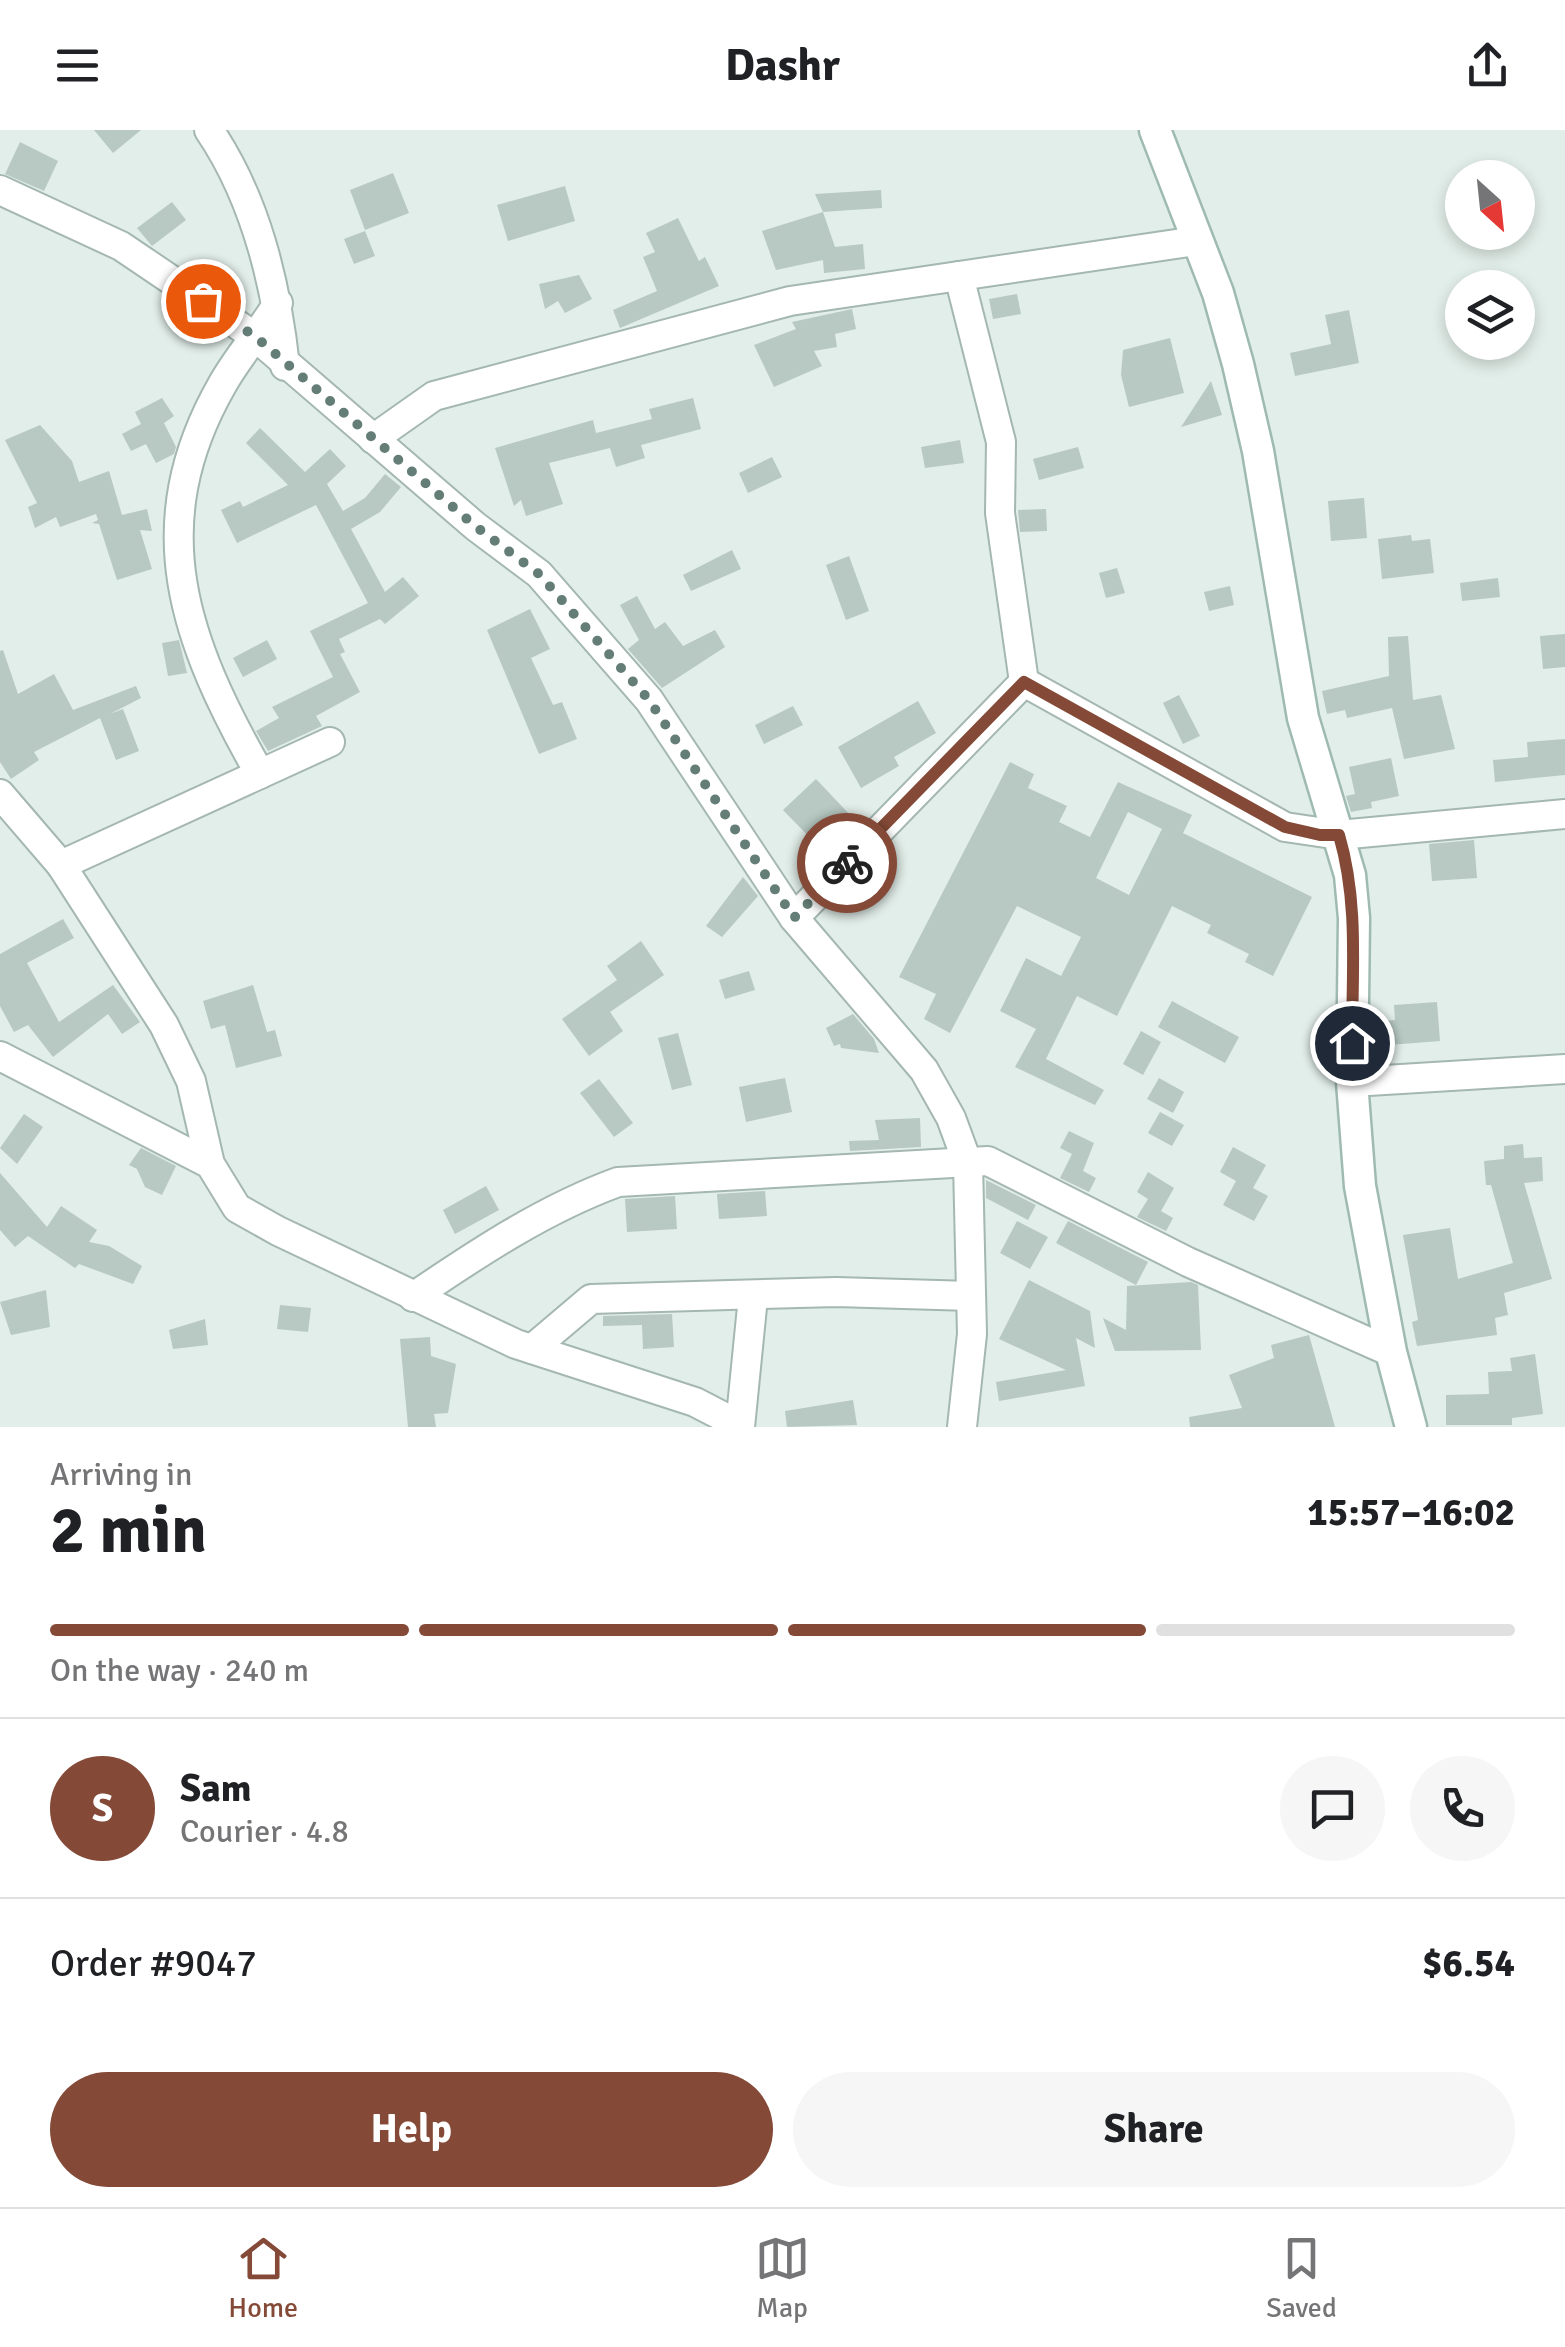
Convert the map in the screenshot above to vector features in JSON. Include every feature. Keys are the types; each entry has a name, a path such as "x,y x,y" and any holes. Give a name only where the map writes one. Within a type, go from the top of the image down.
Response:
{"street":[{"path":"209,130 232,164 245,196 278,303 285,366"},
{"path":"1156,130 1218,293 1238,364 1258,451 1304,718 1350,874 1354,918 1352,1082 1360,1186 1391,1352 1410,1427"},
{"path":"6,200 122,246 257,338 373,440 539,574 649,700 794,918 924,1070 952,1118 968,1164 972,1334 962,1427"},
{"path":"373,440 434,396 790,301 1196,240"},
{"path":"959,276 1001,442 1002,530 1024,682"},
{"path":"260,774 218,700 184,600 176,545 189,452 223,381 257,338 278,303"},
{"path":"1024,682 1285,827 1339,835 1565,814"},
{"path":"794,918 1024,682"},
{"path":"61,865 330,742"},
{"path":"0,794 61,865 164,1025 191,1082 210,1164 237,1208 413,1297 532,1349 695,1402 736,1427"},
{"path":"0,1056 210,1164"},
{"path":"1352,1082 1565,1069"},
{"path":"413,1297 516,1232 582,1195 618,1182 988,1160 1188,1262 1391,1352"},
{"path":"532,1349 591,1299 836,1292 971,1296"},
{"path":"736,1427 753,1297"}],"building":[{"path":"94,130 141,130 113,153"},
{"path":"20,142 58,161 44,191 5,174"},
{"path":"393,173 409,213 365,230 350,190"},
{"path":"565,186 575,221 508,241 497,205"},
{"path":"881,190 882,208 823,212 815,194"},
{"path":"172,202 186,220 152,246 137,228"},
{"path":"823,212 835,247 863,244 865,269 824,273 823,260 776,270 762,231"},
{"path":"678,218 699,261 705,257 719,286 620,328 613,310 657,291 643,257 655,252 646,233"},
{"path":"365,231 375,256 354,264 344,239"},
{"path":"579,275 592,299 565,313 558,301 545,309 539,284"},
{"path":"1017,294 1021,314 993,319 989,299"},
{"path":"852,309 856,329 835,334 837,347 814,351 822,366 774,387 754,345 796,329 792,322"},
{"path":"1349,310 1359,363 1295,376 1290,353 1331,344 1325,315"},
{"path":"1170,338 1184,393 1129,407 1121,375 1123,350"},
{"path":"1211,381 1222,415 1181,427"},
{"path":"162,398 174,416 164,423 176,447 174,454 156,463 146,444 131,451 122,434 141,424 135,412"},
{"path":"693,398 701,429 641,445 645,458 616,467 610,448 549,463 563,504 526,516 521,500 514,506 495,448 593,420 596,433 652,419 649,409"},
{"path":"40,425 72,461 79,482 109,471 122,515 147,509 152,531 140,530 152,569 117,580 99,524 92,523 98,520 96,514 60,527 56,517 35,528 28,507 37,503 5,440"},
{"path":"260,428 305,472 330,449 346,466 327,484 343,511 365,498 385,474 401,487 380,512 351,529 385,592 403,577 419,596 385,624 380,619 339,639 345,652 340,654 360,692 316,716 322,726 268,751 256,731 279,718 272,707 333,677 310,631 368,603 316,505 237,543 221,510 240,501 243,507 288,485 246,443"},
{"path":"960,440 964,463 925,468 921,447"},
{"path":"1078,447 1084,468 1039,480 1033,459"},
{"path":"772,457 782,477 748,493 739,473"},
{"path":"1364,498 1367,538 1331,541 1328,501"},
{"path":"1046,509 1047,531 1020,532 1018,510"},
{"path":"1411,535 1412,541 1430,539 1434,573 1382,579 1378,539"},
{"path":"732,550 741,569 691,591 683,575"},
{"path":"849,556 869,611 846,620 826,565"},
{"path":"1117,568 1125,593 1106,598 1099,573"},
{"path":"1498,578 1500,597 1462,601 1460,583"},
{"path":"1230,586 1234,605 1209,611 1204,592"},
{"path":"637,596 655,629 665,622 683,646 715,630 725,647 662,688 628,649 639,640 620,605"},
{"path":"530,609 550,649 531,658 553,705 562,702 577,739 539,754 487,630"},
{"path":"1565,634 1565,667 1543,669 1540,636"},
{"path":"1408,636 1413,700 1441,695 1455,749 1404,759 1392,708 1347,718 1345,710 1327,714 1322,691 1389,676 1388,637"},
{"path":"179,640 187,673 168,676 162,643"},
{"path":"267,640 277,659 243,677 233,658"},
{"path":"3,650 18,694 54,674 73,710 136,686 141,698 110,714 123,709 139,751 116,760 100,718 34,752 39,760 11,779 0,762"},
{"path":"1179,695 1200,736 1183,744 1163,703"},
{"path":"918,701 936,733 894,757 899,766 861,788 838,747"},
{"path":"793,706 803,725 764,744 755,725"},
{"path":"1565,739 1565,775 1495,782 1493,760 1528,757 1527,742"},
{"path":"1391,758 1399,796 1371,802 1372,808 1351,812 1346,796 1355,794 1349,767"},
{"path":"1010,762 1034,774 1028,788 1067,806 1059,822 1090,837 1118,782 1192,815 1183,833 1312,897 1273,976 1245,962 1249,954 1207,933 1211,925 1172,906 1117,1016 1077,996 1046,1059 1104,1090 1095,1105 1015,1067 1036,1029 1000,1011 1026,958 1061,976 1081,937 1017,906 950,1033 924,1019 936,994 899,977","holes":["1128,812 1162,829 1129,895 1096,878"]},
{"path":"816,779 852,817 820,848 783,810"},
{"path":"1474,840 1477,878 1432,881 1429,844"},
{"path":"743,877 758,896 722,937 706,926"},
{"path":"63,919 74,938 27,963 59,1022 113,985 140,1022 122,1034 108,1014 53,1057 28,1025 14,1032 0,1006 0,954"},
{"path":"641,941 664,975 610,1012 623,1031 589,1056 562,1019 617,980 607,966"},
{"path":"749,971 755,990 725,999 719,980"},
{"path":"253,985 267,1032 275,1030 282,1056 236,1068 225,1025 211,1029 203,1001"},
{"path":"1172,1001 1239,1037 1225,1063 1158,1027"},
{"path":"1437,1002 1440,1041 1376,1046 1374,1022 1395,1020 1394,1005"},
{"path":"853,1014 874,1039 879,1053 834,1046 826,1028"},
{"path":"1141,1031 1161,1042 1143,1075 1123,1064"},
{"path":"678,1033 692,1085 672,1090 658,1038"},
{"path":"785,1078 792,1112 746,1122 739,1087"},
{"path":"1159,1078 1184,1092 1173,1113 1147,1099"},
{"path":"599,1079 633,1123 614,1137 580,1093"},
{"path":"1160,1112 1184,1125 1172,1146 1148,1133"},
{"path":"24,1114 43,1127 17,1164 0,1148"},
{"path":"920,1118 921,1147 850,1151 849,1141 879,1140 875,1120"},
{"path":"1069,1131 1094,1143 1083,1171 1096,1178 1089,1192 1060,1178 1072,1154 1060,1148"},
{"path":"1523,1144 1524,1158 1542,1157 1543,1181 1524,1183 1552,1279 1504,1293 1508,1315 1495,1318 1497,1335 1417,1346 1412,1322 1418,1320 1403,1235 1450,1228 1458,1279 1513,1263 1491,1185 1486,1185 1484,1161 1504,1159 1504,1146"},
{"path":"1233,1147 1266,1165 1253,1188 1268,1196 1254,1221 1223,1205 1236,1181 1220,1172"},
{"path":"141,1148 176,1166 162,1195 145,1187 137,1169 129,1165"},
{"path":"1148,1172 1174,1188 1161,1211 1173,1218 1166,1231 1137,1217 1148,1199 1137,1192"},
{"path":"0,1173 47,1227 61,1206 97,1230 89,1242 109,1246 142,1266 133,1284 79,1264 75,1268 28,1236 15,1247 0,1230"},
{"path":"986,1180 1036,1205 1028,1220 986,1198"},
{"path":"486,1186 499,1210 455,1234 443,1210"},
{"path":"765,1191 767,1216 719,1219 717,1194"},
{"path":"675,1196 677,1229 627,1232 625,1199"},
{"path":"1017,1221 1048,1237 1030,1269 1000,1253"},
{"path":"1068,1221 1148,1262 1136,1285 1056,1243"},
{"path":"1029,1280 1090,1311 1095,1348 1076,1338 1085,1386 999,1401 996,1382 1066,1370 999,1339"},
{"path":"1191,1282 1198,1285 1201,1350 1115,1351 1103,1318 1126,1330 1127,1286"},
{"path":"46,1290 50,1327 11,1335 0,1302"},
{"path":"280,1305 311,1308 308,1332 277,1329"},
{"path":"672,1314 674,1347 643,1349 642,1325 603,1326 603,1316"},
{"path":"205,1319 208,1345 173,1349 169,1330"},
{"path":"1309,1335 1335,1427 1190,1427 1189,1417 1242,1408 1229,1375 1274,1358 1271,1345"},
{"path":"430,1337 431,1356 456,1364 448,1413 434,1414 436,1427 408,1427 400,1339"},
{"path":"1535,1354 1543,1414 1512,1418 1512,1425 1446,1425 1446,1395 1489,1394 1488,1372 1512,1371 1510,1358"},
{"path":"853,1400 857,1425 787,1427 785,1411"}],"way so far":[{"path":"203,301 257,338 475,526 539,574 649,700 794,918 847,863"}],"route":[{"path":"847,863 1024,682 1285,827 1339,835 1350,874 1354,918 1352,1043"}]}
